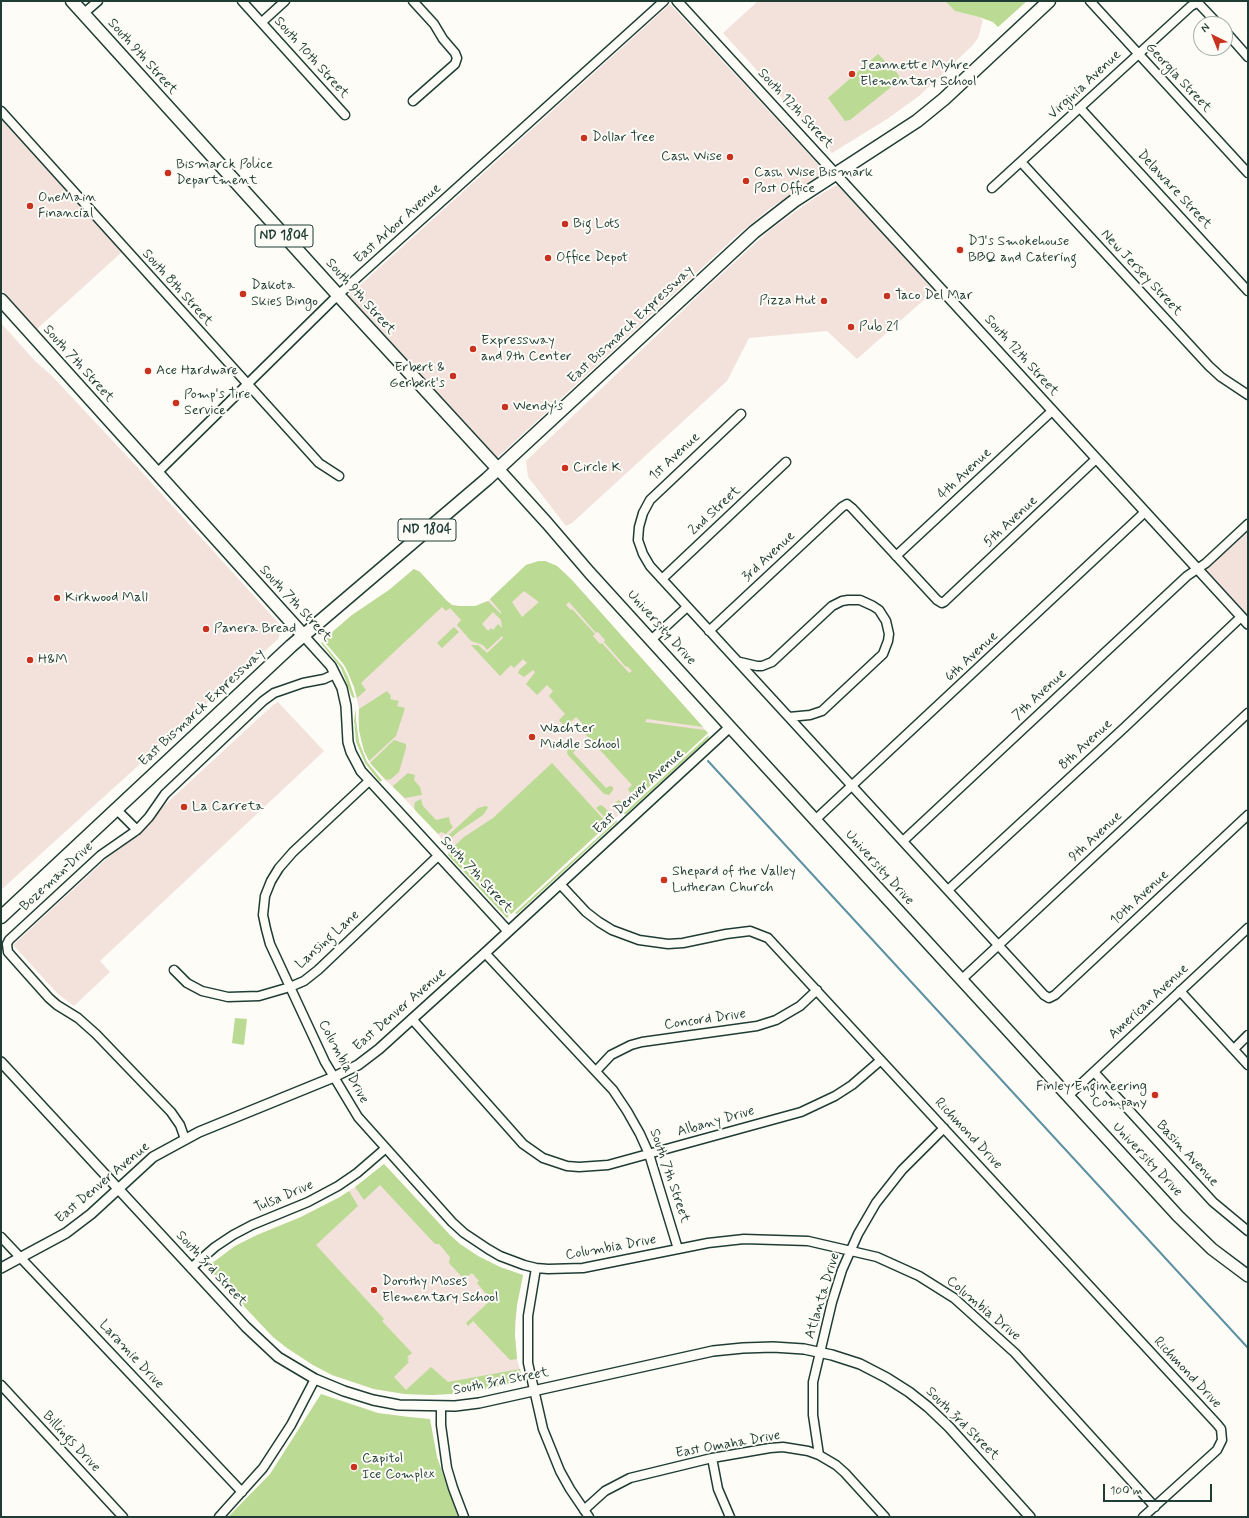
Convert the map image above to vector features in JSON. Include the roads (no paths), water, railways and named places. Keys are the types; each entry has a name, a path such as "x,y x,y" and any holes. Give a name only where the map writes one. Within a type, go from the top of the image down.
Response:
{"main road":[{"name":"South 9th Street","path":"72,1 498,469"},
{"name":"East Bismarck Expressway","path":"1,917 303,635 498,469 754,232 794,201 904,130 930,111 1049,1"},
{"name":"South 7th Street","path":"1,300 303,635"},
{"name":"University Drive","path":"498,469 589,572 730,727 1192,1230 1216,1253 1248,1276"}],"street":[{"path":"83,14 98,1"},
{"name":"South 10th Street","path":"242,1 345,115"},
{"path":"262,22 285,1"},
{"path":"413,1 434,24 457,58 455,64 413,101"},
{"name":"East Arbor Avenue","path":"157,474 338,295 664,1"},
{"name":"South 12th Street","path":"677,1 1248,624"},
{"name":"Georgia Street","path":"1090,1 1248,174"},
{"name":"Virginia Avenue","path":"992,188 1191,6 1197,3 1211,16"},
{"path":"1233,40 1248,56"},
{"name":"Delaware Street","path":"1080,108 1248,291"},
{"name":"South 8th Street","path":"1,111 319,463 339,476"},
{"name":"New Jersey Street","path":"1021,162 1209,366 1221,377 1248,395"},
{"name":"4th Avenue","path":"896,556 1052,411"},
{"name":"1st Avenue","path":"662,579 650,566 643,554 638,540 639,527 646,506 655,494 741,414"},
{"name":"5th Avenue","path":"896,556 937,600 942,603 1096,459"},
{"name":"2nd Street","path":"662,579 786,462"},
{"name":"3rd Avenue","path":"709,630 847,504 896,556"},
{"name":"6th Avenue","path":"815,820 1145,512"},
{"name":"7th Avenue","path":"903,841 1187,576 1206,563 1248,524"},
{"path":"662,579 999,945"},
{"path":"737,661 757,666 772,662 832,606 842,601 860,600 879,610 886,621 889,634 883,654 822,711 810,715 790,717"},
{"path":"651,640 687,607"},
{"name":"8th Avenue","path":"948,890 1241,617"},
{"name":"South 7th Street","path":"303,635 323,656 336,674 342,688 348,742 356,763 369,781 508,931"},
{"name":"Bozeman Drive","path":"185,1138 180,1125 171,1112 94,1031 49,998 8,952 7,948 9,940 101,855 137,830 165,794 263,701 274,693 303,683 324,679 336,674"},
{"name":"9th Avenue","path":"961,980 1248,713"},
{"name":"East Denver Avenue","path":"1,1268 66,1233 91,1214 153,1157 185,1138 334,1077 358,1065 379,1049 730,727"},
{"name":"Columbia Drive","path":"369,781 293,852 279,868 271,881 265,896 263,915 270,944 290,987 334,1077 358,1117 452,1222 476,1242 500,1256 536,1268 560,1270 583,1268 708,1243 744,1239 808,1241 877,1257 920,1276 954,1298 1015,1353 1155,1506"},
{"path":"116,809 137,830"},
{"name":"10th Avenue","path":"999,945 1044,995 1049,998 1055,995 1248,815"},
{"name":"Lansing Lane","path":"174,970 186,983 202,991 228,997 259,996 290,987 304,981 318,970 438,856"},
{"name":"Richmond Drive","path":"560,884 586,912 599,922 612,930 639,940 654,943 675,943 750,931 759,934 768,938 817,990 1220,1429 1222,1440 1217,1450 1144,1517"},
{"name":"American Avenue","path":"1068,1096 1248,928"},
{"name":"South 7th Street","path":"485,952 613,1090 627,1111 640,1134 648,1154 678,1249"},
{"name":"Concord Drive","path":"596,1071 611,1056 631,1045 642,1042 757,1026 776,1020 800,1006 817,990"},
{"path":"1180,991 1248,1065"},
{"name":"Albany Drive","path":"412,1019 523,1144 543,1158 567,1166 591,1167 608,1165 801,1112 835,1096 852,1085 881,1060"},
{"path":"1234,1049 1248,1035"},
{"name":"South 3rd Street","path":"1,1062 191,1268 267,1347 290,1365 315,1380 373,1400 399,1405 441,1407 479,1403 712,1351 773,1347 804,1349 820,1352 860,1364 887,1378 915,1397 949,1427 1030,1517"},
{"name":"Basin Avenue","path":"1094,1072 1213,1202 1248,1231"},
{"name":"Atlanta Drive","path":"819,1455 813,1415 812,1399 814,1378 832,1302 842,1270 850,1250 868,1217 894,1179 914,1156 944,1128"},
{"name":"Tulsa Drive","path":"191,1268 215,1247 233,1235 252,1225 313,1200 338,1186 357,1173 386,1148"},
{"name":"Laramie Drive","path":"1,1236 242,1492"},
{"path":"536,1268 530,1298 528,1323 528,1363 543,1428 560,1471 586,1514"},
{"path":"219,1517 263,1468 291,1425 315,1380"},
{"name":"Billings Drive","path":"1,1385 123,1517"},
{"path":"441,1407 441,1425 447,1468 464,1517"},
{"name":"East Omaha Drive","path":"586,1514 605,1491 630,1478 712,1458 783,1447 795,1448 819,1455 836,1464 885,1517"},
{"path":"712,1458 718,1489 730,1517"}],"waterway":[{"path":"708,761 1248,1348"}],"place":[{"name":"Jeannette Myhre Elementary School","path":"852,74"},
{"name":"Dollar Tree","path":"584,138"},
{"name":"Cash Wise","path":"730,157"},
{"name":"Bismarck Police Department","path":"168,173"},
{"name":"Cash Wise Bismark Post Office","path":"746,181"},
{"name":"OneMain Financial","path":"30,206"},
{"name":"Big Lots","path":"565,224"},
{"name":"DJ's Smokehouse BBQ and Catering","path":"960,250"},
{"name":"Office Depot","path":"548,258"},
{"name":"Dakota Skies Bingo","path":"243,294"},
{"name":"Taco Del Mar","path":"887,296"},
{"name":"Pizza Hut","path":"824,301"},
{"name":"Pub 21","path":"851,327"},
{"name":"Expressway and 9th Center","path":"473,349"},
{"name":"Ace Hardware","path":"148,371"},
{"name":"Erbert & Gerbert's","path":"453,376"},
{"name":"Pomp's Tire Service","path":"176,403"},
{"name":"Wendy's","path":"505,407"},
{"name":"Circle K","path":"565,468"},
{"name":"Kirkwood Mall","path":"57,598"},
{"name":"Panera Bread","path":"206,629"},
{"name":"H&M","path":"30,660"},
{"name":"Wachter Middle School","path":"532,737"},
{"name":"La Carreta","path":"184,807"},
{"name":"Shepard of the Valley Lutheran Church","path":"664,880"},
{"name":"Finley Engineering Company","path":"1155,1095"},
{"name":"Dorothy Moses Elementary School","path":"374,1290"},
{"name":"Capitol Ice Complex","path":"354,1467"}]}
